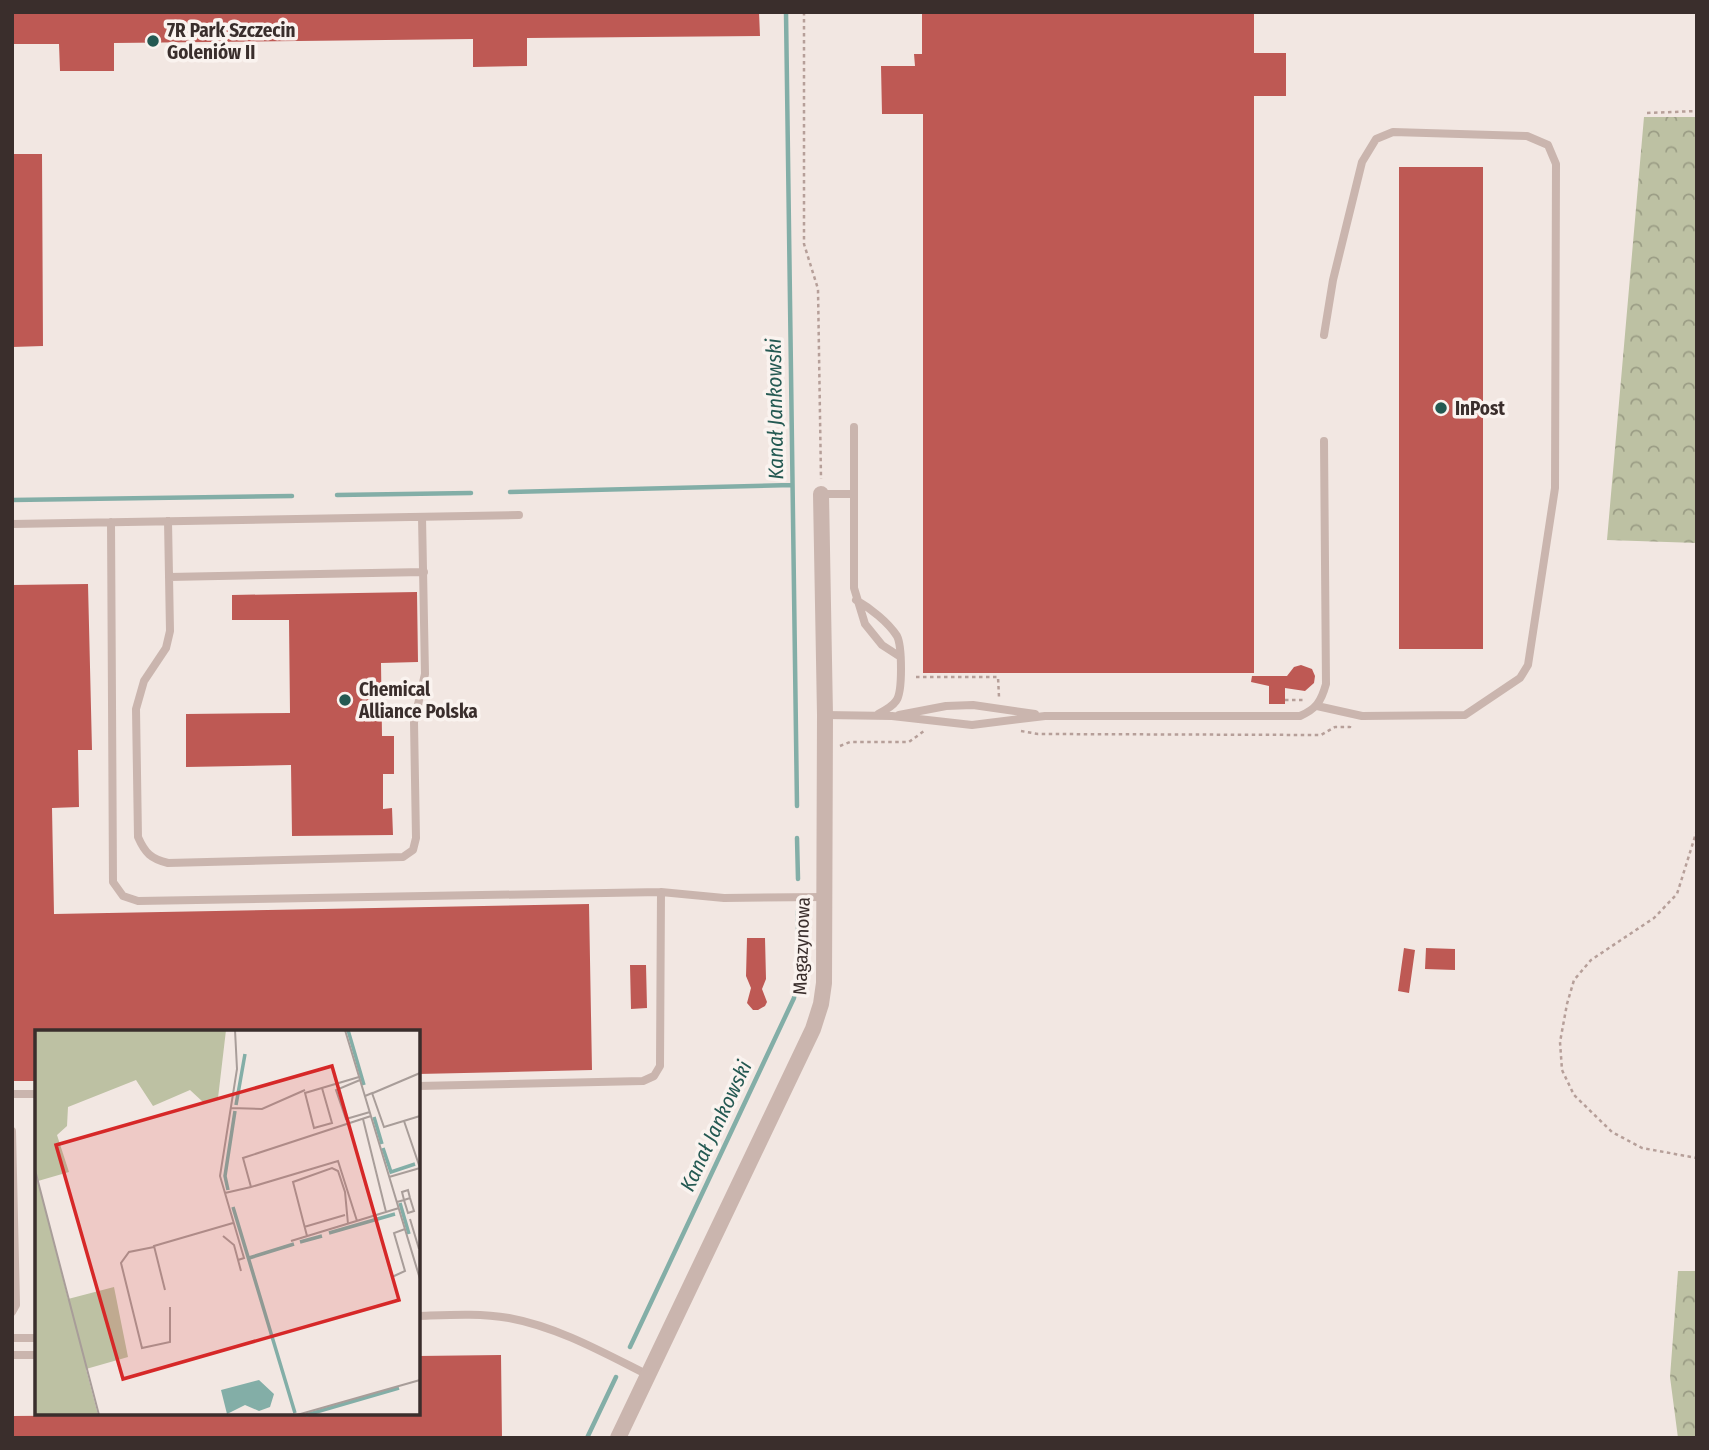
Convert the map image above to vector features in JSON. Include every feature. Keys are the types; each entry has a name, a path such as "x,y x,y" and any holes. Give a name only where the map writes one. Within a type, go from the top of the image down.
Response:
{"street":[{"name":"Magazynowa","path":"618,1438 813,1029 821,1004 824,983 825,715 821,494"}],"lane":[{"path":"1317,706 1351,714 1465,715 1520,678 1528,665 1555,488 1556,164 1548,145 1527,136 1393,132 1376,139 1362,162 1333,280 1324,335"},
{"path":"854,427 856,600 865,624 882,645 899,656"},
{"path":"825,715 892,716 972,725 1045,716 1300,716 1317,706 1326,684 1324,441"},
{"path":"821,494 854,495"},
{"path":"12,524 519,515"},
{"path":"169,521 170,631 166,648 144,681 136,709 138,837 144,850 153,859 168,863 403,858 413,850 416,838 414,722 425,674 422,517"},
{"path":"111,522 113,882 123,896 138,901 661,892 723,898 824,897"},
{"path":"169,577 424,572"},
{"path":"856,600 874,610 898,638 900,693 897,701 877,715"},
{"path":"892,716 946,706 973,705 1045,716"},
{"path":"420,1086 643,1081 654,1076 660,1066 661,892"},
{"path":"12,1094 35,1094"},
{"path":"12,1131 16,1305 12,1312"},
{"path":"420,1316 475,1314 509,1318 550,1329 648,1375"},
{"path":"12,1338 35,1338"},
{"path":"12,1355 35,1355"}],"path":[{"path":"804,12 804,244 817,289 821,494"},
{"path":"1647,113 1697,111"},
{"path":"916,677 998,677 999,700"},
{"path":"1010,731 1052,734 1321,735 1335,727 1350,727 1351,714"},
{"path":"824,768 830,768 835,751 845,743 909,742 923,731 935,731"},
{"path":"1697,830 1677,894 1654,918 1591,960 1574,980 1560,1042 1562,1070 1574,1095 1612,1132 1642,1148 1697,1158"}],"green space":[{"path":"1644,117 1697,117 1697,543 1607,540"},
{"path":"1678,1271 1697,1271 1697,1438 1678,1438 1670,1377"}],"building":[{"name":"7R Park Szczecin Goleniów II","path":"12,12 759,12 760,36 527,38 527,66 473,67 473,39 114,43 114,71 60,71 59,44 12,44"},
{"path":"922,12 1254,12 1254,53 1286,53 1286,96 1254,96 1254,673 923,673 923,114 882,114 881,66 915,66 914,54 922,54"},
{"path":"12,154 42,154 43,346 12,347"},
{"name":"InPost","path":"1399,167 1483,167 1483,649 1399,649"},
{"path":"88,584 92,750 78,750 79,807 52,808 54,914 589,904 592,1070 420,1074 420,1030 35,1030 35,1081 12,1081 12,585"},
{"path":"417,592 418,662 381,663 382,736 394,736 394,774 383,774 383,809 392,808 393,835 292,836 291,765 186,767 186,714 290,713 289,620 232,620 232,595"},
{"path":"1301,665 1312,669 1314,683 1305,691 1285,688 1285,704 1269,704 1269,686 1251,682 1252,676 1287,676 1294,667"},
{"path":"747,938 765,938 766,979 762,989 767,1002 758,1010 753,1010 747,1003 751,988 746,976"},
{"path":"1404,948 1415,950 1409,993 1398,991"},
{"path":"1426,948 1455,949 1455,970 1425,969"},
{"path":"630,965 646,965 647,1008 631,1009"},
{"path":"501,1355 502,1438 12,1438 12,1416 420,1415 420,1356"}],"waterway":[{"name":"Kanał Jankowski","path":"786,12 797,806"},
{"path":"510,492 792,485"},
{"path":"337,495 471,493"},
{"path":"12,500 292,496"},
{"name":"Kanał Jankowski","path":"797,838 798,879"},
{"name":"Kanał Jankowski","path":"630,1347 794,998 798,972 798,911"},
{"name":"Kanał Jankowski","path":"587,1438 616,1377"}],"place":[{"name":"7R Park Szczecin Goleniów II","path":"153,41"},
{"name":"InPost","path":"1441,408"},
{"name":"Chemical Alliance Polska","path":"345,700"}]}
